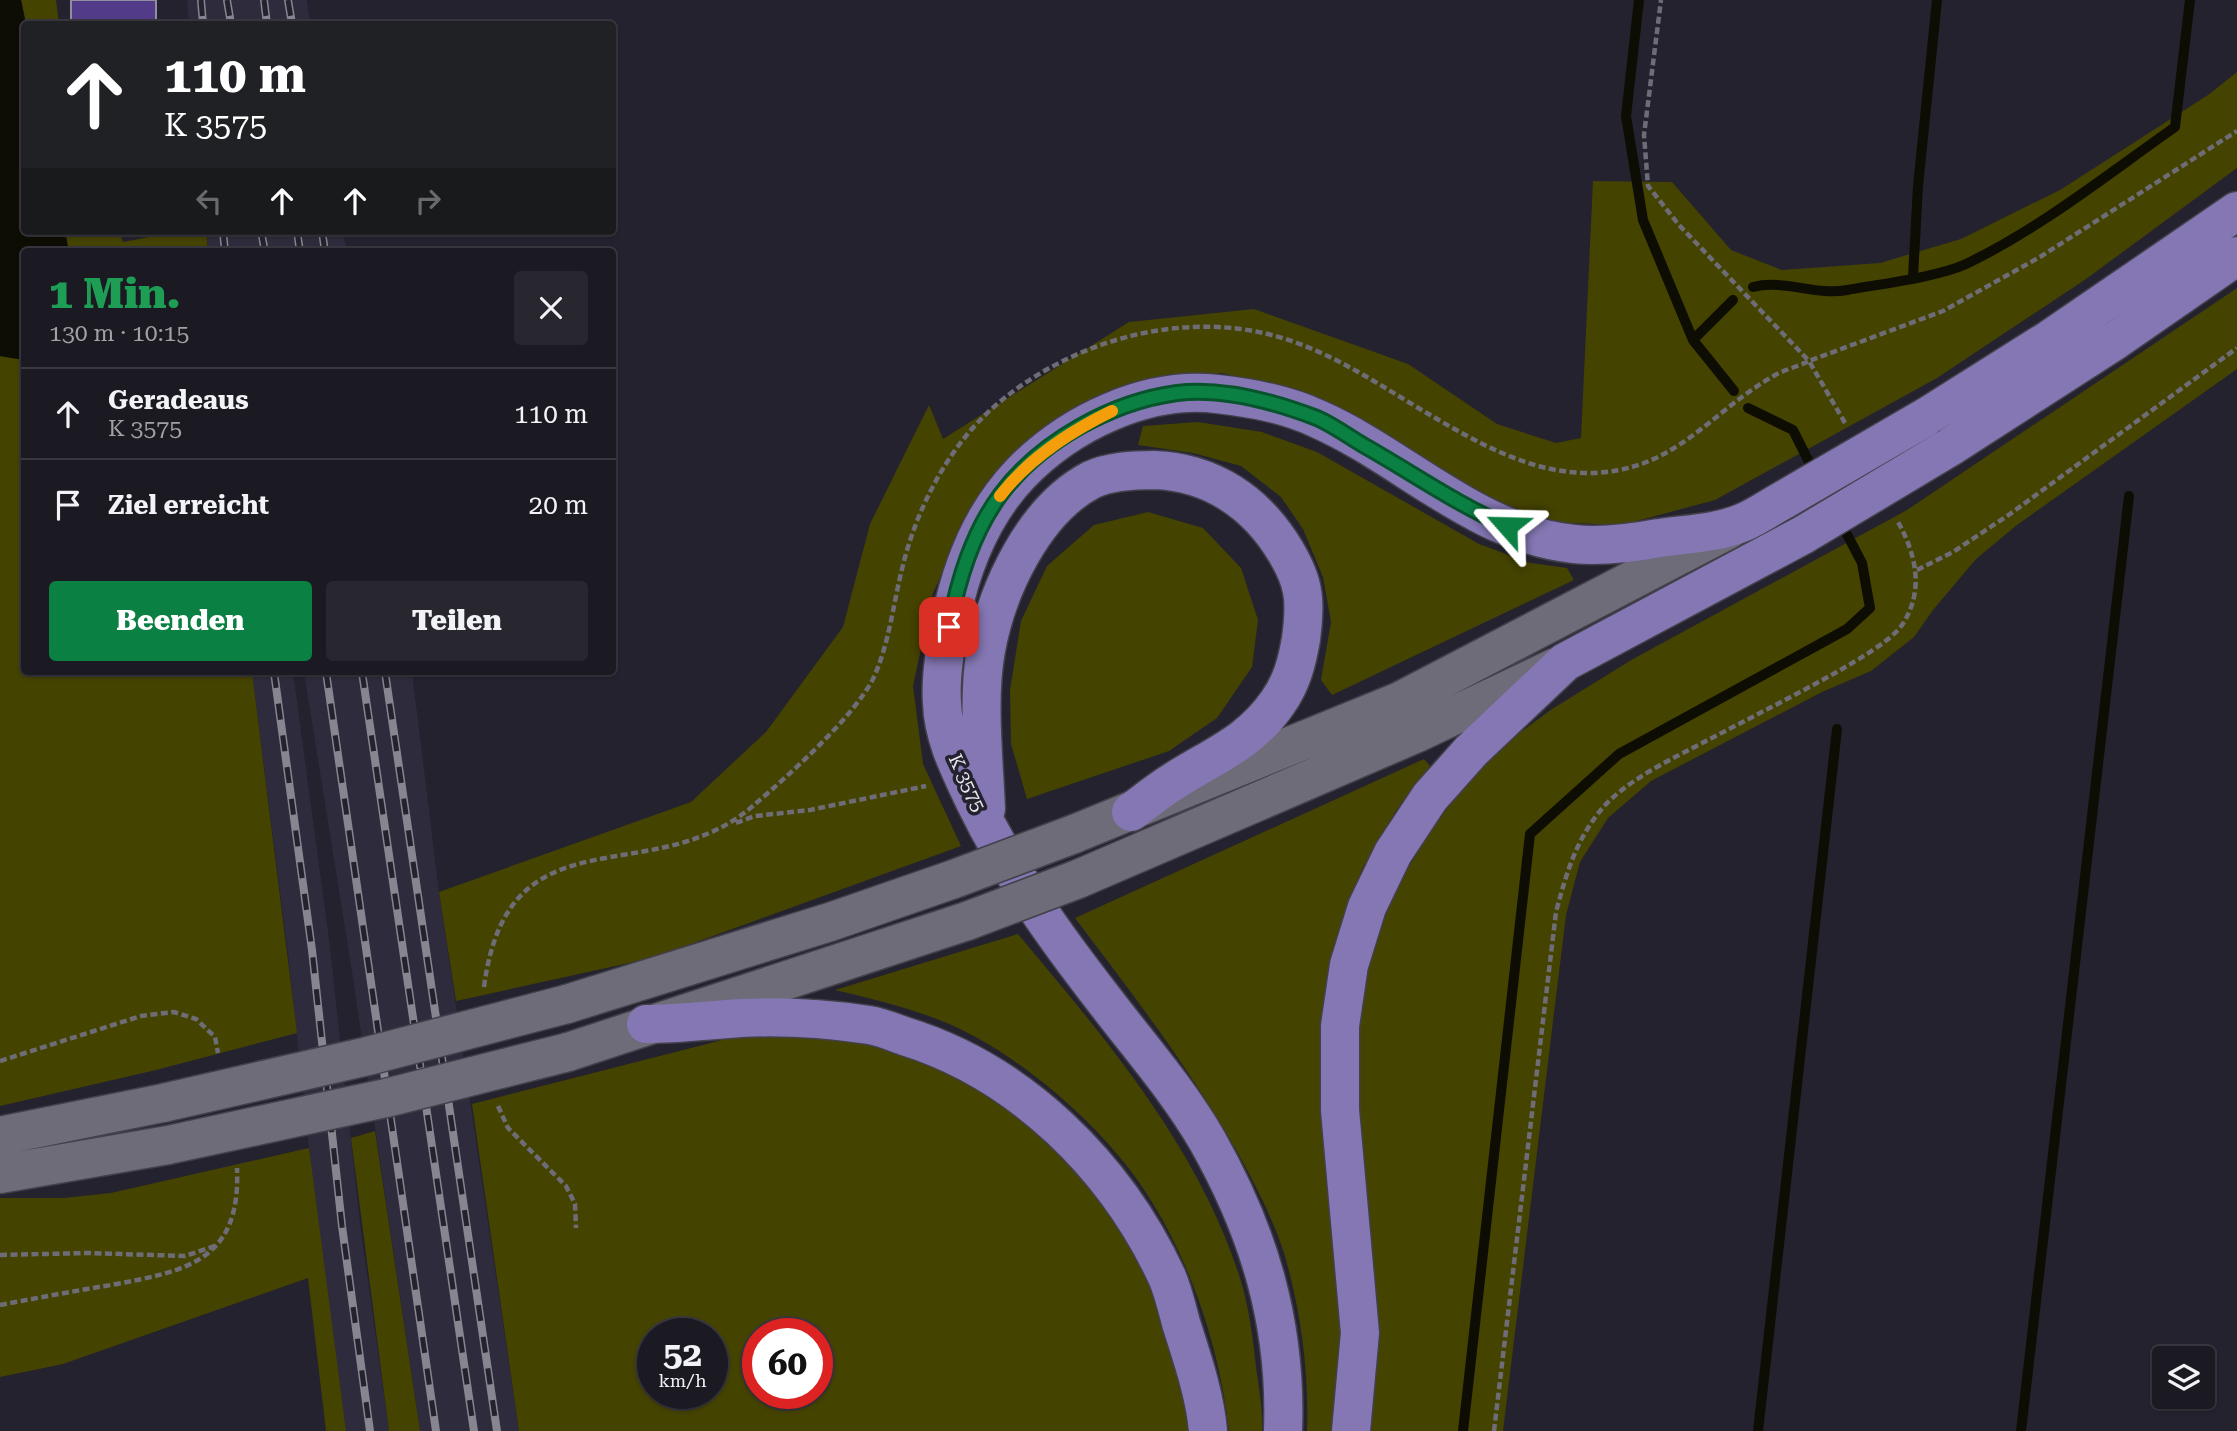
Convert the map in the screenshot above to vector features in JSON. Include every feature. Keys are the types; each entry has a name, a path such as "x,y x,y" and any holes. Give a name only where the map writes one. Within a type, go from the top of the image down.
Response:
{"main road":[{"path":"0,1136 163,1103 368,1056 567,1004 830,922 954,879 1131,812 1400,701 1741,524 1926,417 2050,339 2237,211"},
{"path":"0,1174 168,1144 386,1098 568,1052 646,1024 967,921 1078,879 1392,744 1565,662 1803,535 1950,447 2116,340 2237,256"},
{"name":"K 3575","path":"1283,1431 1278,1333 1266,1273 1242,1209 1206,1138 1159,1068 1105,1002 1020,885 952,753 942,704 949,627 957,586 976,536 1001,494 1036,457 1080,427 1125,405 1178,393 1213,393 1273,402 1320,419 1448,497 1527,534 1574,544 1628,543 1741,524"},
{"path":"987,825 982,721 986,651 1004,590 1030,535 1067,496 1093,479 1130,470 1175,471 1211,481 1245,501 1273,530 1293,565 1302,591 1302,628 1297,668 1279,701 1255,731 1204,765 1174,781 1131,812"},
{"path":"1351,1431 1360,1333 1340,1110 1340,1026 1349,965 1367,907 1377,885 1393,853 1430,797 1471,751 1565,662"},
{"path":"646,1024 686,1024 742,1018 809,1019 871,1025 937,1046 998,1078 1037,1107 1093,1163 1134,1218 1168,1279 1189,1347 1208,1431"}],"path":[{"path":"1661,0 1644,135 1648,186 1679,225 1809,361 1849,430"},
{"path":"1809,361 1943,311 2040,257 2237,131"},
{"path":"1917,570 1953,552 2010,514 2237,348"},
{"path":"1494,1431 1556,912 1572,856 1601,810 1647,772 1827,678 1862,657 1901,626 1914,598 1917,570 1911,546 1894,513"},
{"path":"732,824 755,816 810,810 911,789"},
{"path":"0,1255 184,1256 218,1245"}],"shaded area":[{"path":"0,0 21,0 25,21 21,21 21,235 66,235 68,248 21,248 21,360 0,356"},
{"path":"21,0 56,0 59,21 25,21"},
{"path":"187,0 307,0 310,21 189,21"},
{"path":"2237,72 2237,168 2086,279 1937,378 1715,500 1622,525 1549,522 1487,501 1304,393 1222,373 1127,384 1016,460 970,513 933,593 913,686 923,764 961,846 652,958 456,1001 439,892 691,802 766,732 843,627 870,524 929,405 943,439 1129,322 1254,309 1408,364 1497,424 1556,443 1581,438 1593,181 1672,182 1731,250 1782,270 1880,263 1961,239 2060,190 2208,95"},
{"path":"66,235 120,235 123,242 160,235 206,235 208,248 68,248"},
{"path":"206,235 344,235 346,248 208,248"},
{"path":"2237,288 2237,369 2017,525 1976,559 1914,637 1871,671 1822,692 1651,781 1608,818 1580,862 1566,915 1503,1431 1369,1431 1378,1332 1360,1112 1358,1029 1370,956 1396,888 1430,832 1463,787 1506,743 1552,709 1633,659 1907,510"},
{"path":"0,356 21,360 21,675 252,675 297,1033 156,1070 0,1106"},
{"path":"1198,422 1262,432 1317,452 1479,544 1531,563 1567,568 1574,580 1332,695 1321,680 1331,622 1323,577 1303,529 1281,497 1241,466 1193,453 1138,445 1143,426"},
{"path":"1148,512 1203,528 1241,568 1258,620 1252,667 1217,718 1169,751 1027,799 1011,744 1010,690 1021,621 1047,566 1094,525"},
{"path":"252,675 293,675 330,947 360,1224 389,1431 346,1431 318,1231 288,954"},
{"path":"304,675 412,675 439,892 519,1431 420,1431 353,978"},
{"path":"1424,759 1430,766 1397,809 1362,869 1334,945 1321,1022 1323,1113 1342,1330 1333,1431 1307,1431 1306,1369 1297,1307 1284,1252 1267,1210 1239,1155 1202,1093 1075,918"},
{"path":"1018,934 1146,1096 1200,1183 1222,1230 1243,1289 1254,1345 1262,1431 1229,1431 1212,1342 1180,1255 1152,1202 1134,1176 1088,1123 1034,1075 976,1037 920,1013 835,990"},
{"path":"742,1035 873,1041 992,1092 1080,1170 1120,1222 1152,1283 1194,1431 519,1431 472,1104"},
{"path":"375,1131 420,1431 389,1431 351,1138"},
{"path":"309,1148 346,1431 326,1431 308,1278 63,1364 0,1377 0,1198 63,1198 111,1193"}],"building":[{"path":"71,0 156,0 156,21 71,21"}],"waterway":[{"path":"1639,0 1626,116 1643,220 1693,340 1734,391"},
{"path":"1913,277 1918,186 1937,0"},
{"path":"1753,287 1776,285 1835,291 1940,273 1994,250 2047,217 2175,127 2190,0"},
{"path":"1693,340 1733,300"},
{"path":"1748,408 1793,430 1815,474"},
{"path":"2021,1431 2129,496"},
{"path":"1463,1431 1530,834 1619,754 1847,629 1870,608 1862,563 1839,519"},
{"path":"1758,1431 1837,729"}],"railway":[{"path":"201,0 203,21"},
{"path":"227,0 230,21"},
{"path":"264,0 267,21"},
{"path":"288,0 292,21"},
{"path":"223,235 225,248"},
{"path":"262,235 264,248"},
{"path":"298,235 299,248"},
{"path":"323,235 324,248"},
{"path":"274,675 312,950 342,1226 370,1431"},
{"path":"326,675 436,1431"},
{"path":"362,675 474,1431"},
{"path":"385,675 497,1431"}],"slow traffic":[{"path":"1000,496 1036,457 1080,427 1112,411"}],"route":[{"path":"949,627 957,586 976,536 1001,494 1036,457 1080,427 1125,405 1178,393 1213,393 1273,402 1320,419 1448,497 1507,526"}]}
